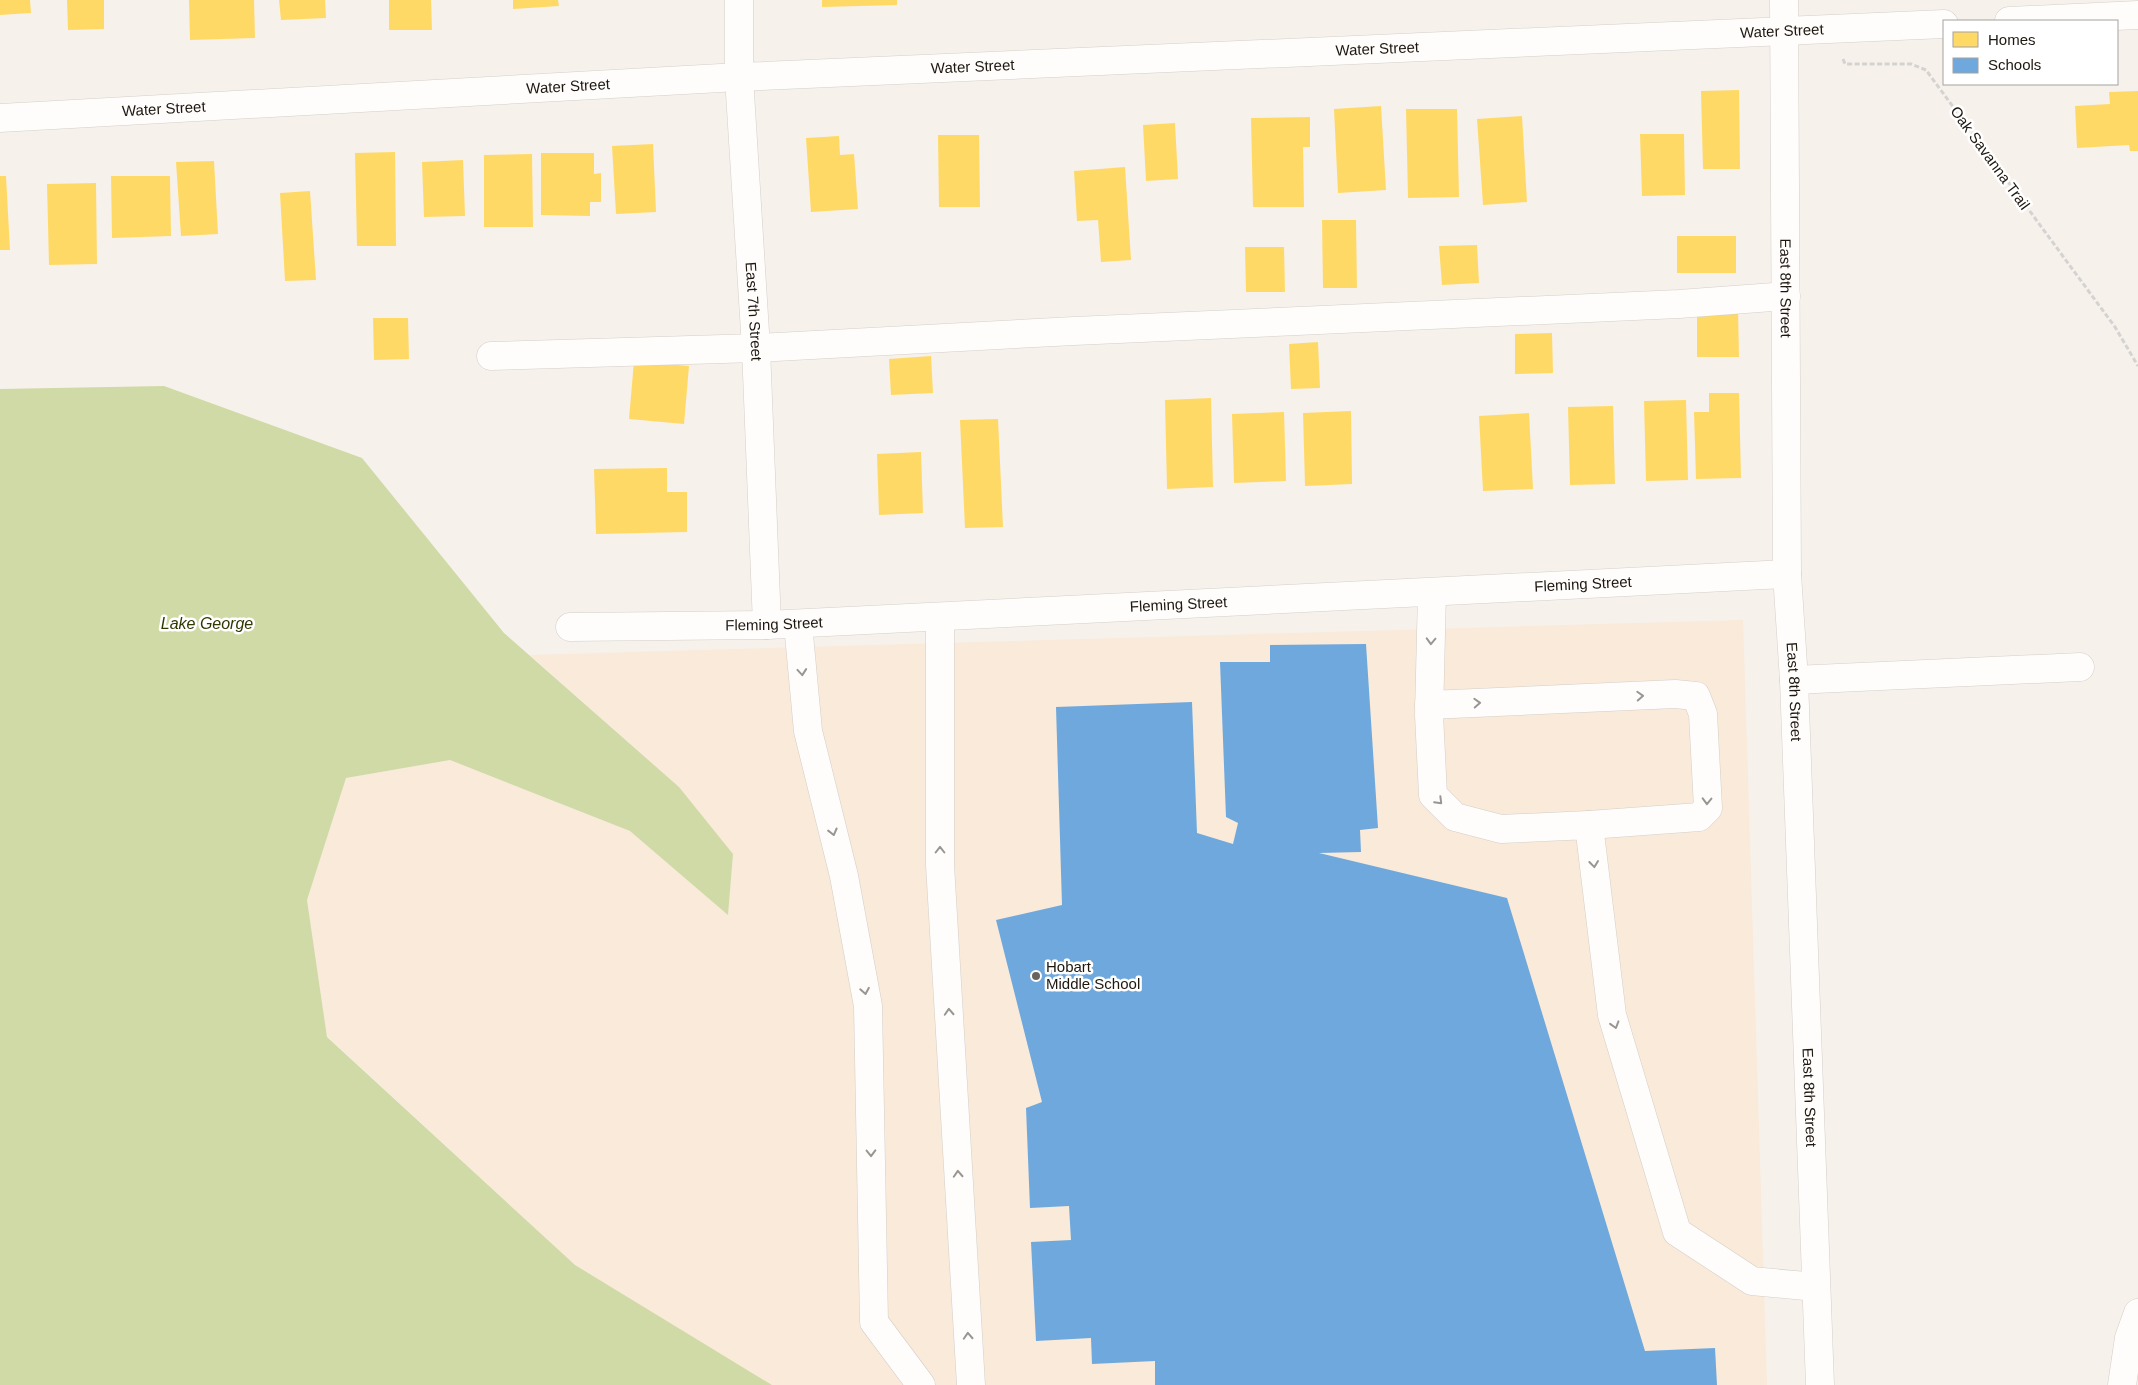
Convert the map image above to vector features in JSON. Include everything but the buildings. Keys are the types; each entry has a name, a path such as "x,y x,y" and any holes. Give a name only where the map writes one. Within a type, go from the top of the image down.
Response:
{"street":[{"name":"East 7th Street","path":"739,0 740,77 756,348 767,625"},
{"name":"East 8th Street","path":"1784,0 1787,574 1794,680 1820,1385"},
{"path":"2030,20 2138,15"},
{"name":"Water Street","path":"0,118 740,77 1943,24"},
{"path":"491,356 756,348 1084,330 1679,304 1786,296"},
{"name":"Fleming Street","path":"570,626 798,624 1787,574"},
{"path":"1429,705 1675,694 1696,696 1703,714 1708,808 1700,817 1501,829 1455,817 1433,795 1429,705 1432,592"},
{"path":"940,617 940,865 971,1385"},
{"path":"798,624 808,730 844,876 868,1006 874,1322 921,1385"},
{"path":"1794,680 2080,667"},
{"path":"1589,825 1612,1015 1677,1232 1752,1281 1816,1287"},
{"path":"2122,1385 2129,1338 2138,1313"}],"path":[{"name":"Oak Savanna Trail","path":"1837,30 1839,54 1845,64 1911,64 1926,70 2115,327 2138,366"}],"shaded area":[{"name":"Hobart Middle School","path":"1743,620 1767,1385 772,1385 575,1265 327,1036 307,900 346,778 450,760 630,831 728,914 733,854 679,787 530,655"}],"water":[{"name":"Lake George","path":"164,386 362,458 504,633 679,787 733,854 728,915 630,831 450,760 346,778 307,900 327,1037 575,1265 772,1385 0,1385 0,389"}],"place":[{"name":"Hobart Middle School","path":"1036,976"}]}
